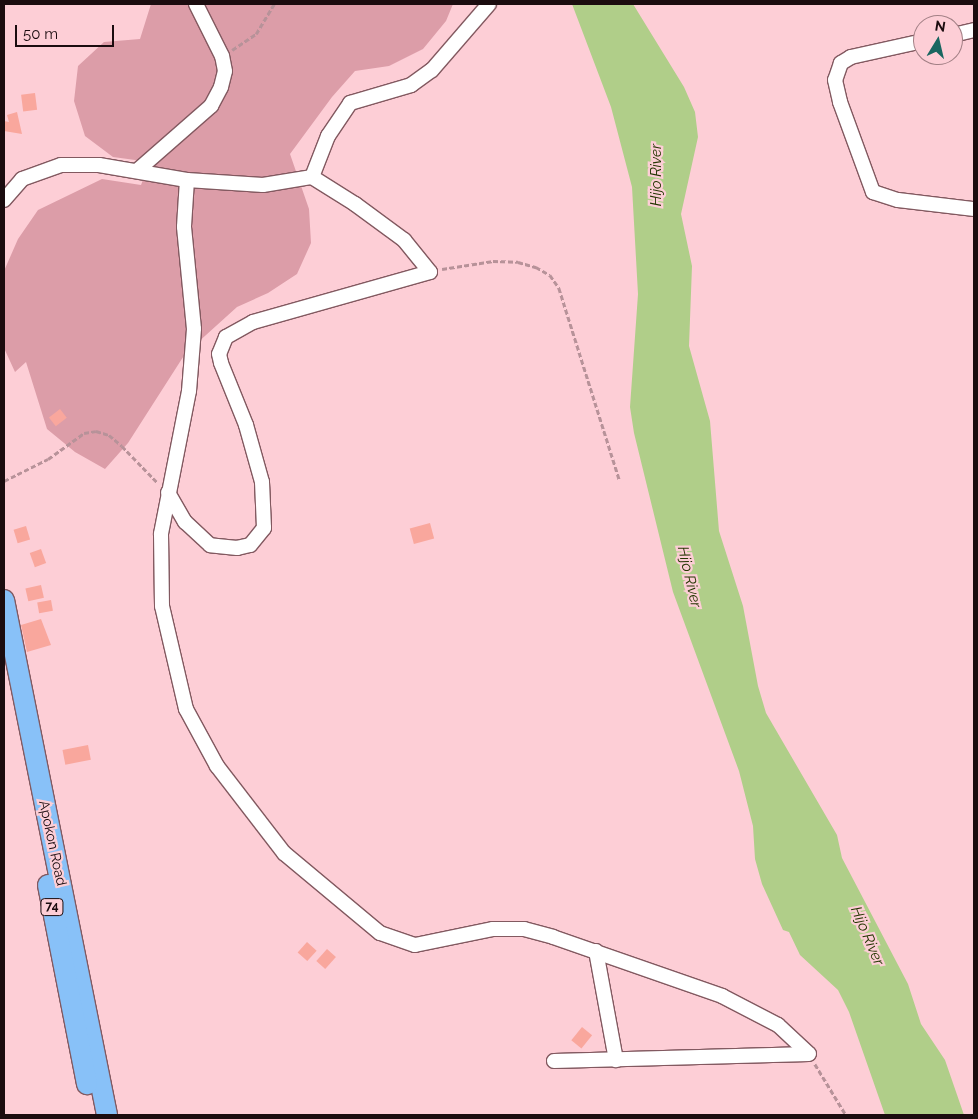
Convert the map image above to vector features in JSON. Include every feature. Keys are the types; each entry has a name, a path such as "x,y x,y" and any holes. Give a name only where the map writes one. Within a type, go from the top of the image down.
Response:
{"highway":[{"name":"Apokon Road","path":"4,600 107,1115"},
{"name":"Apokon Road","path":"4,665 93,1115"}],"street":[{"path":"139,169 210,106 222,87 225,72 222,56 196,4"},
{"path":"312,177 328,136 350,103 411,86 432,70 489,4"},
{"path":"913,43 851,57 841,63 835,80 840,102 873,192 898,200 974,209"},
{"path":"4,200 22,178 61,165 139,169 187,180 263,185 312,177 404,240 430,272 253,322 226,337 220,354 221,363 246,425 262,482 266,515 264,528 250,545 237,548 210,545 185,522 168,493"},
{"path":"187,180 184,227 194,329 189,391 168,493 162,534 162,606 186,709 218,766 284,853 374,928 400,943 415,945 493,929 524,930 596,951 722,996 762,1015 795,1038 809,1054"},
{"path":"596,951 616,1060"},
{"path":"554,1061 809,1054"}],"path":[{"path":"222,56 256,34 274,4"},
{"path":"430,272 493,261 518,262 536,266 550,276 559,288 620,481"},
{"path":"4,480 48,459 84,433 96,431 110,435 168,493"},
{"path":"809,1054 846,1115"}],"shaded area":[{"path":"151,4 453,4 446,21 423,49 389,66 355,71 332,97 290,154 309,209 311,243 297,274 268,293 237,307 185,354 128,443 105,469 75,452 47,429 26,362 15,372 4,348 4,271 18,239 38,210 102,179 141,185 150,162 113,157 85,136 74,101 78,66 104,42 140,39"}],"water":[{"name":"Hijo River","path":"572,4 633,4 684,87 695,112 698,137 681,214 692,266 689,346 710,421 719,531 743,606 758,686 766,713 837,835 842,858 908,984 921,1024 945,1060 964,1115 885,1115 849,1012 838,990 800,955 789,932 783,930 762,884 755,859 753,826 739,771 673,592 634,433 630,407 638,294 632,187 611,107"}],"building":[{"path":"35,93 37,110 23,112 21,95"},
{"path":"17,112 22,134 4,131 4,121 9,122 7,115"},
{"path":"60,409 67,418 56,426 49,418"},
{"path":"430,523 434,538 414,544 410,528"},
{"path":"26,526 30,539 18,543 14,530"},
{"path":"41,549 46,563 35,567 30,553"},
{"path":"41,585 44,598 28,601 25,589"},
{"path":"51,600 53,611 39,613 37,602"},
{"path":"41,619 51,645 27,652 21,625"},
{"path":"88,745 91,760 65,765 62,750"},
{"path":"307,942 317,951 307,961 298,952"},
{"path":"327,949 336,957 325,969 316,961"},
{"path":"582,1027 592,1035 581,1048 571,1040"}]}
